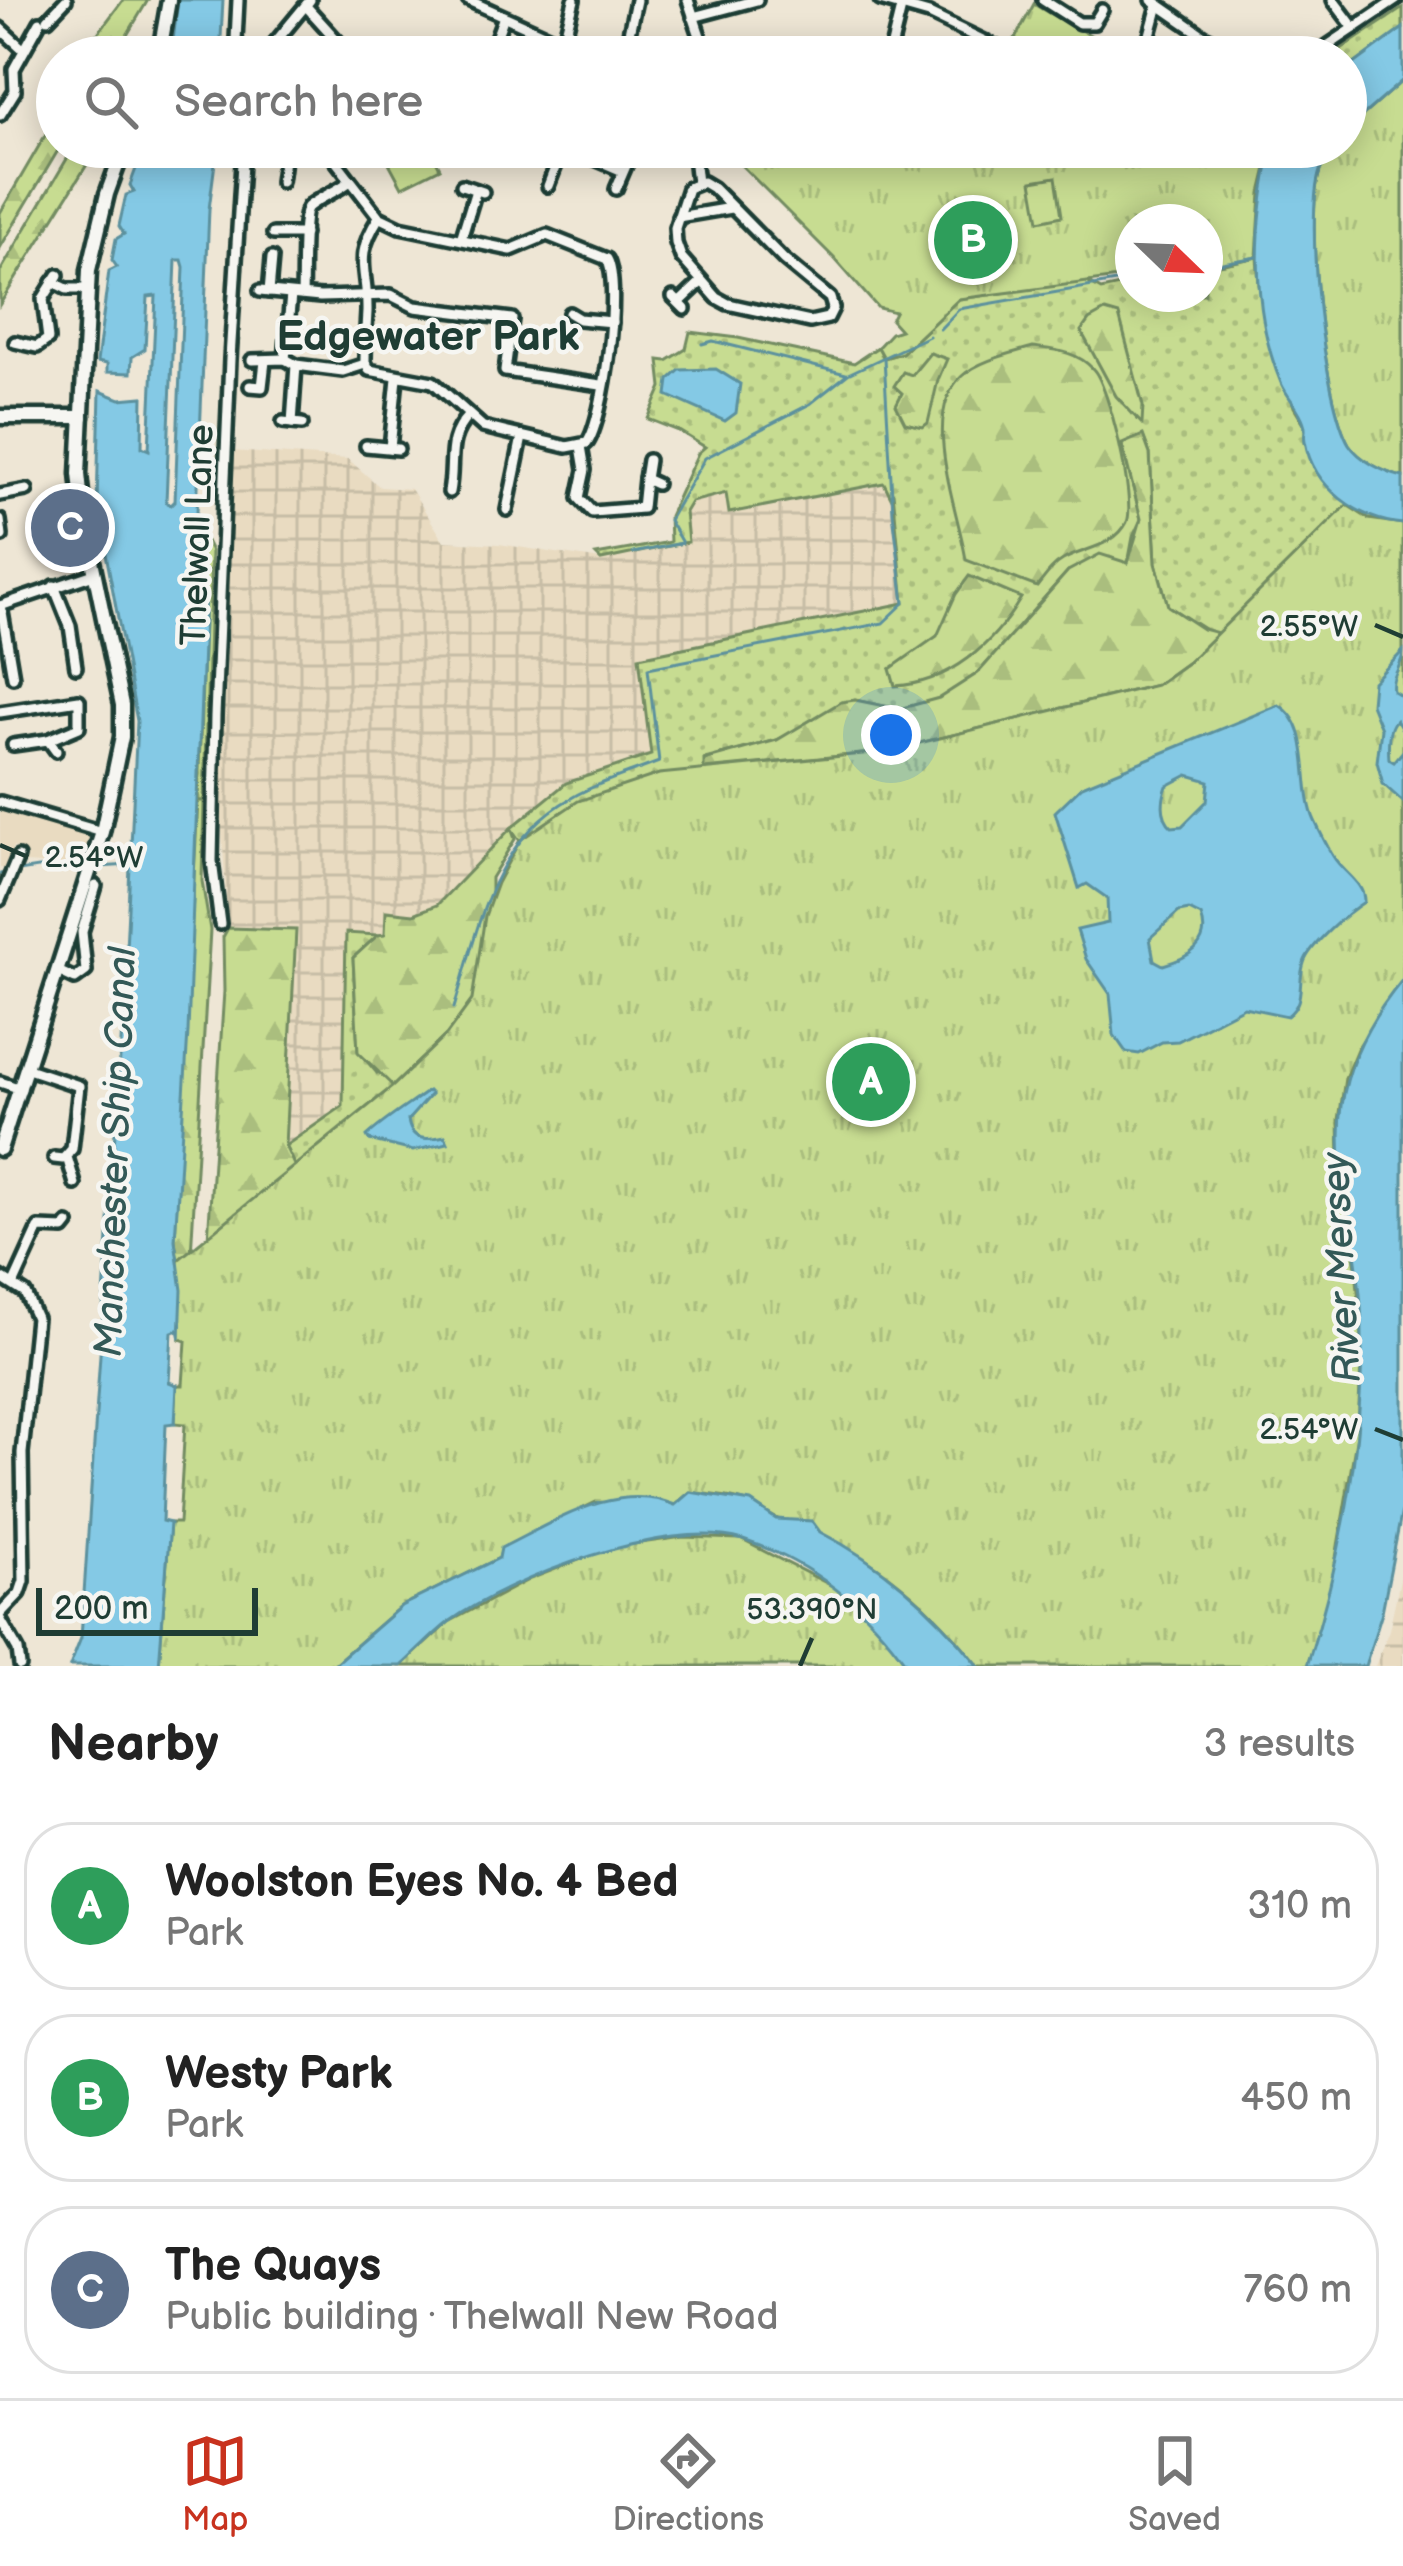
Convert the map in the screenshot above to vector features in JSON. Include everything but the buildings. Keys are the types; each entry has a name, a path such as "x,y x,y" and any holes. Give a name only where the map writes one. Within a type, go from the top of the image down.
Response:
{"main road":[{"path":"163,36 169,0"},
{"path":"0,1149 102,832 123,718 81,499 92,251 118,168"},
{"path":"0,417 82,417"}],"street":[{"path":"0,115 15,91 13,72 24,50 66,0"},
{"path":"236,36 238,0"},
{"path":"468,0 544,36"},
{"path":"565,36 574,0"},
{"path":"628,36 636,0"},
{"path":"688,0 700,36"},
{"path":"693,17 757,0"},
{"path":"880,0 902,2 976,36"},
{"path":"1043,0 1079,23 1094,23 1102,10"},
{"path":"1333,0 1354,28"},
{"path":"1342,36 1396,0"},
{"path":"894,36 902,2"},
{"path":"1149,36 1157,2 1204,36"},
{"path":"280,36 308,3 335,36"},
{"path":"496,36 503,19"},
{"path":"0,28 24,50"},
{"name":"Thelwall Lane","path":"220,924 212,861 215,716 242,168"},
{"path":"281,182 284,168"},
{"path":"340,168 379,217 400,227 511,250 547,235 602,256 613,270 613,350 594,432 581,446"},
{"path":"548,186 556,168"},
{"path":"616,168 623,171"},
{"path":"616,190 624,168"},
{"path":"695,168 697,183"},
{"path":"292,423 290,362 302,220 305,209 350,181"},
{"path":"709,184 731,208 830,298 831,314 823,322 728,304 701,282 676,243 677,217 688,188 709,184"},
{"path":"461,239 479,191 462,185"},
{"path":"677,217 731,208"},
{"path":"379,217 362,254 365,364 377,374 440,385 483,428 581,446"},
{"path":"272,234 304,234"},
{"path":"272,259 265,292 391,295 415,307 512,319 505,371 602,385"},
{"path":"15,342 38,347 48,339 42,306 55,279 68,289 88,289"},
{"path":"680,302 701,282"},
{"path":"569,314 612,322"},
{"path":"252,360 344,371 365,364"},
{"path":"250,386 262,387 265,361"},
{"path":"366,446 394,448 397,377"},
{"path":"449,492 450,448 468,416"},
{"path":"507,510 522,437"},
{"path":"581,446 585,470 579,498 592,512 642,508 650,482 648,460"},
{"path":"0,495 26,490"},
{"path":"0,520 2,536"},
{"path":"14,677 0,606 94,574"},
{"path":"54,586 70,626 75,667"},
{"path":"0,712 79,700 79,727 48,740 13,746"},
{"path":"48,740 56,751"},
{"path":"0,802 102,832"},
{"path":"0,900 18,857"},
{"path":"60,972 75,979 86,971 82,932 97,892"},
{"path":"28,1069 83,1088 67,1157 75,1184"},
{"path":"0,1082 21,1089"},
{"path":"54,1158 67,1157"},
{"path":"26,1220 39,1228 66,1230"},
{"path":"14,1283 39,1228"},
{"path":"0,1277 30,1299 37,1326 22,1453 24,1581 0,1616 18,1650 20,1666"}],"shaded area":[{"path":"231,451 348,459 380,487 411,489 444,541 499,544 601,560 688,542 685,512 691,502 727,492 730,513 884,483 891,497 904,603 640,656 651,755 566,783 511,828 437,905 385,935 346,933 343,1106 285,1146 296,931 228,928 221,815"},
{"path":"0,809 91,836 80,866 24,863 24,852 13,847 5,869 0,868"},
{"path":"1403,1566 1403,1666 1375,1666 1389,1630"}],"green space":[{"path":"123,0 148,0 127,36 96,36"},
{"path":"1034,4 1092,36 1016,36"},
{"path":"1403,8 1403,29 1367,55 1367,36 1361,36"},
{"path":"1403,80 1403,477 1381,469 1349,444 1332,390 1319,309 1314,227 1320,171 1367,168 1367,112"},
{"path":"36,151 36,168 48,168 0,248 0,213"},
{"path":"62,168 85,168 0,304 0,272"},
{"path":"392,168 440,168 402,187"},
{"path":"744,168 1267,168 1257,257 1223,264 1223,204 1115,204 1115,278 959,299 902,353 884,358 878,347 900,330 891,320 895,312 878,308"},
{"path":"1056,177 1062,216 1039,221 1032,181"},
{"path":"1257,257 1259,285 1294,407 1305,425 1305,443 1403,524 1264,625 495,989 350,1134 295,1167 285,1146 343,1106 346,933 378,935 353,958 358,1051 377,1073 447,1034 497,883 520,841 511,828 566,783 651,755 639,657 904,603 893,492 891,497 884,483 729,513 726,493 691,502 685,512 688,542 601,560 596,555 670,542 669,516 705,447 648,419 662,387 659,360 667,361 686,349 690,332 854,363 878,347 884,358 902,353 959,299 1085,281 1101,290 1115,287 1115,312 1223,312 1223,264","holes":["1143,436 1150,454 1156,563 1168,606 1204,629 883,752 704,769 705,759 777,740 855,700 899,709 939,699 978,673 1068,571 1128,564 1141,519 1122,445"]},
{"path":"1105,311 1119,315 1143,406 1142,424 1116,396 1081,331"},
{"path":"1033,347 1080,358 1099,379 1119,444 1129,510 1127,522 1115,537 1059,562 1037,587 966,560 943,438 950,393 962,376 986,362"},
{"path":"930,353 947,359 928,423 923,427 905,423 896,405 902,393 894,386 903,372 912,375"},
{"path":"1143,435 1150,454 1156,563 1168,606 1203,629 1218,633 1188,662 1156,685 883,752 704,769 704,760 777,740 841,702 855,700 899,709 939,698 978,673 1068,571 1100,554 1128,563 1141,519 1122,444"},
{"path":"1347,505 1369,519 1403,524 1403,979 1357,1049 1345,1078 1339,1120 1362,1339 1358,1428 1329,1599 1307,1666 979,1666 936,1617 865,1559 747,1502 690,1492 675,1505 596,1502 502,1548 499,1558 401,1606 332,1666 159,1666 170,1523 179,1523 185,1424 175,1423 186,1341 180,1339 178,1260 393,1086 447,1034 472,1000 485,916 520,840 578,801 659,774 883,752 1156,685 1188,662"},
{"path":"201,531 211,551 204,801 198,801 205,594 199,585"},
{"path":"969,576 1021,598 968,659 934,678 895,686 890,669 937,636"},
{"path":"198,801 204,801 202,881 210,930 186,1340 180,1339 182,1290 175,1240"},
{"path":"511,828 515,839 491,878 491,912 472,1001 447,1034 393,1086 358,1052 353,958 385,934 386,911 414,914 437,905"},
{"path":"228,928 296,930 285,1146 295,1167 208,1239 224,991 223,937"},
{"path":"683,1537 740,1539 842,1591 883,1631 908,1666 401,1666 449,1622 530,1579 612,1547"}],"water":[{"path":"178,0 223,0 221,36 174,36"},
{"path":"1403,28 1403,80 1367,112 1367,55"},
{"name":"Manchester Ship Canal","path":"136,168 214,168 194,588 205,593 175,1240 182,1290 180,1339 178,1330 172,1332 169,1382 177,1385 175,1423 166,1424 162,1521 170,1523 159,1666 70,1666 81,1638 123,1012 137,721 97,505 100,391 120,399 143,397 142,447 149,450 156,296 148,297 145,349 132,357 131,373 107,372 107,364 97,362 109,271 117,267 112,260 116,239 124,234 119,226 126,195 134,192 130,185","holes":["176,260 182,260 175,501 171,505 166,502"]},
{"path":"1268,168 1322,168 1314,227 1319,309 1332,390 1353,450 1373,465 1403,477 1403,524 1370,516 1340,499 1310,458 1302,418 1281,383 1264,325 1258,266"},
{"path":"716,369 740,384 736,413 725,421 667,395 669,380 680,370"},
{"path":"1403,651 1393,691 1403,697 1403,731 1396,720 1388,743 1389,759 1394,762 1403,751 1403,802 1383,784 1377,762 1381,729 1371,704 1373,682"},
{"path":"1279,705 1290,715 1302,742 1315,821 1333,856 1361,889 1364,902 1307,956 1293,1011 1287,1016 1244,1007 1178,1041 1162,1042 1139,1054 1126,1052 1114,1035 1110,994 1086,959 1077,930 1108,923 1107,898 1087,884 1079,888 1055,812 1082,786","holes":["1188,775 1209,781 1207,801 1182,826 1172,827 1164,813 1165,791","1189,910 1201,916 1200,942 1172,962 1163,965 1154,960 1150,938 1179,912"]},
{"path":"1403,979 1403,1505 1382,1612 1365,1666 1307,1666 1346,1507 1361,1385 1360,1291 1341,1157 1341,1115 1349,1073 1369,1028"},
{"path":"428,1091 431,1094 408,1120 410,1127 421,1138 445,1136 448,1143 413,1151 369,1140 374,1130"},
{"path":"690,1492 751,1502 776,1519 812,1521 820,1532 907,1590 979,1666 908,1666 856,1606 815,1574 768,1549 711,1535 633,1544 510,1587 449,1622 401,1666 332,1666 401,1606 499,1558 501,1548 542,1527 608,1501 653,1499 675,1505"}],"waterway":[{"path":"1223,263 1257,257"},
{"path":"940,329 959,309 1115,282"},
{"path":"633,553 682,543 669,520 705,458 810,404 848,374 929,336"},
{"path":"702,344 713,341 846,374"},
{"path":"454,1008 492,889 523,837 573,797 659,762 648,668 883,623 904,603 893,513 884,358"},
{"path":"98,867 131,865"},
{"path":"0,874 84,868"}],"place":[{"name":"Westy Park","path":"973,240"},
{"name":"The Quays","path":"70,528"},
{"name":"Woolston Eyes No. 4 Bed","path":"871,1082"}],"district":[{"name":"Edgewater Park","path":"428,335"}],"water label":[{"name":"River Mersey","path":"1340,1268"}]}
